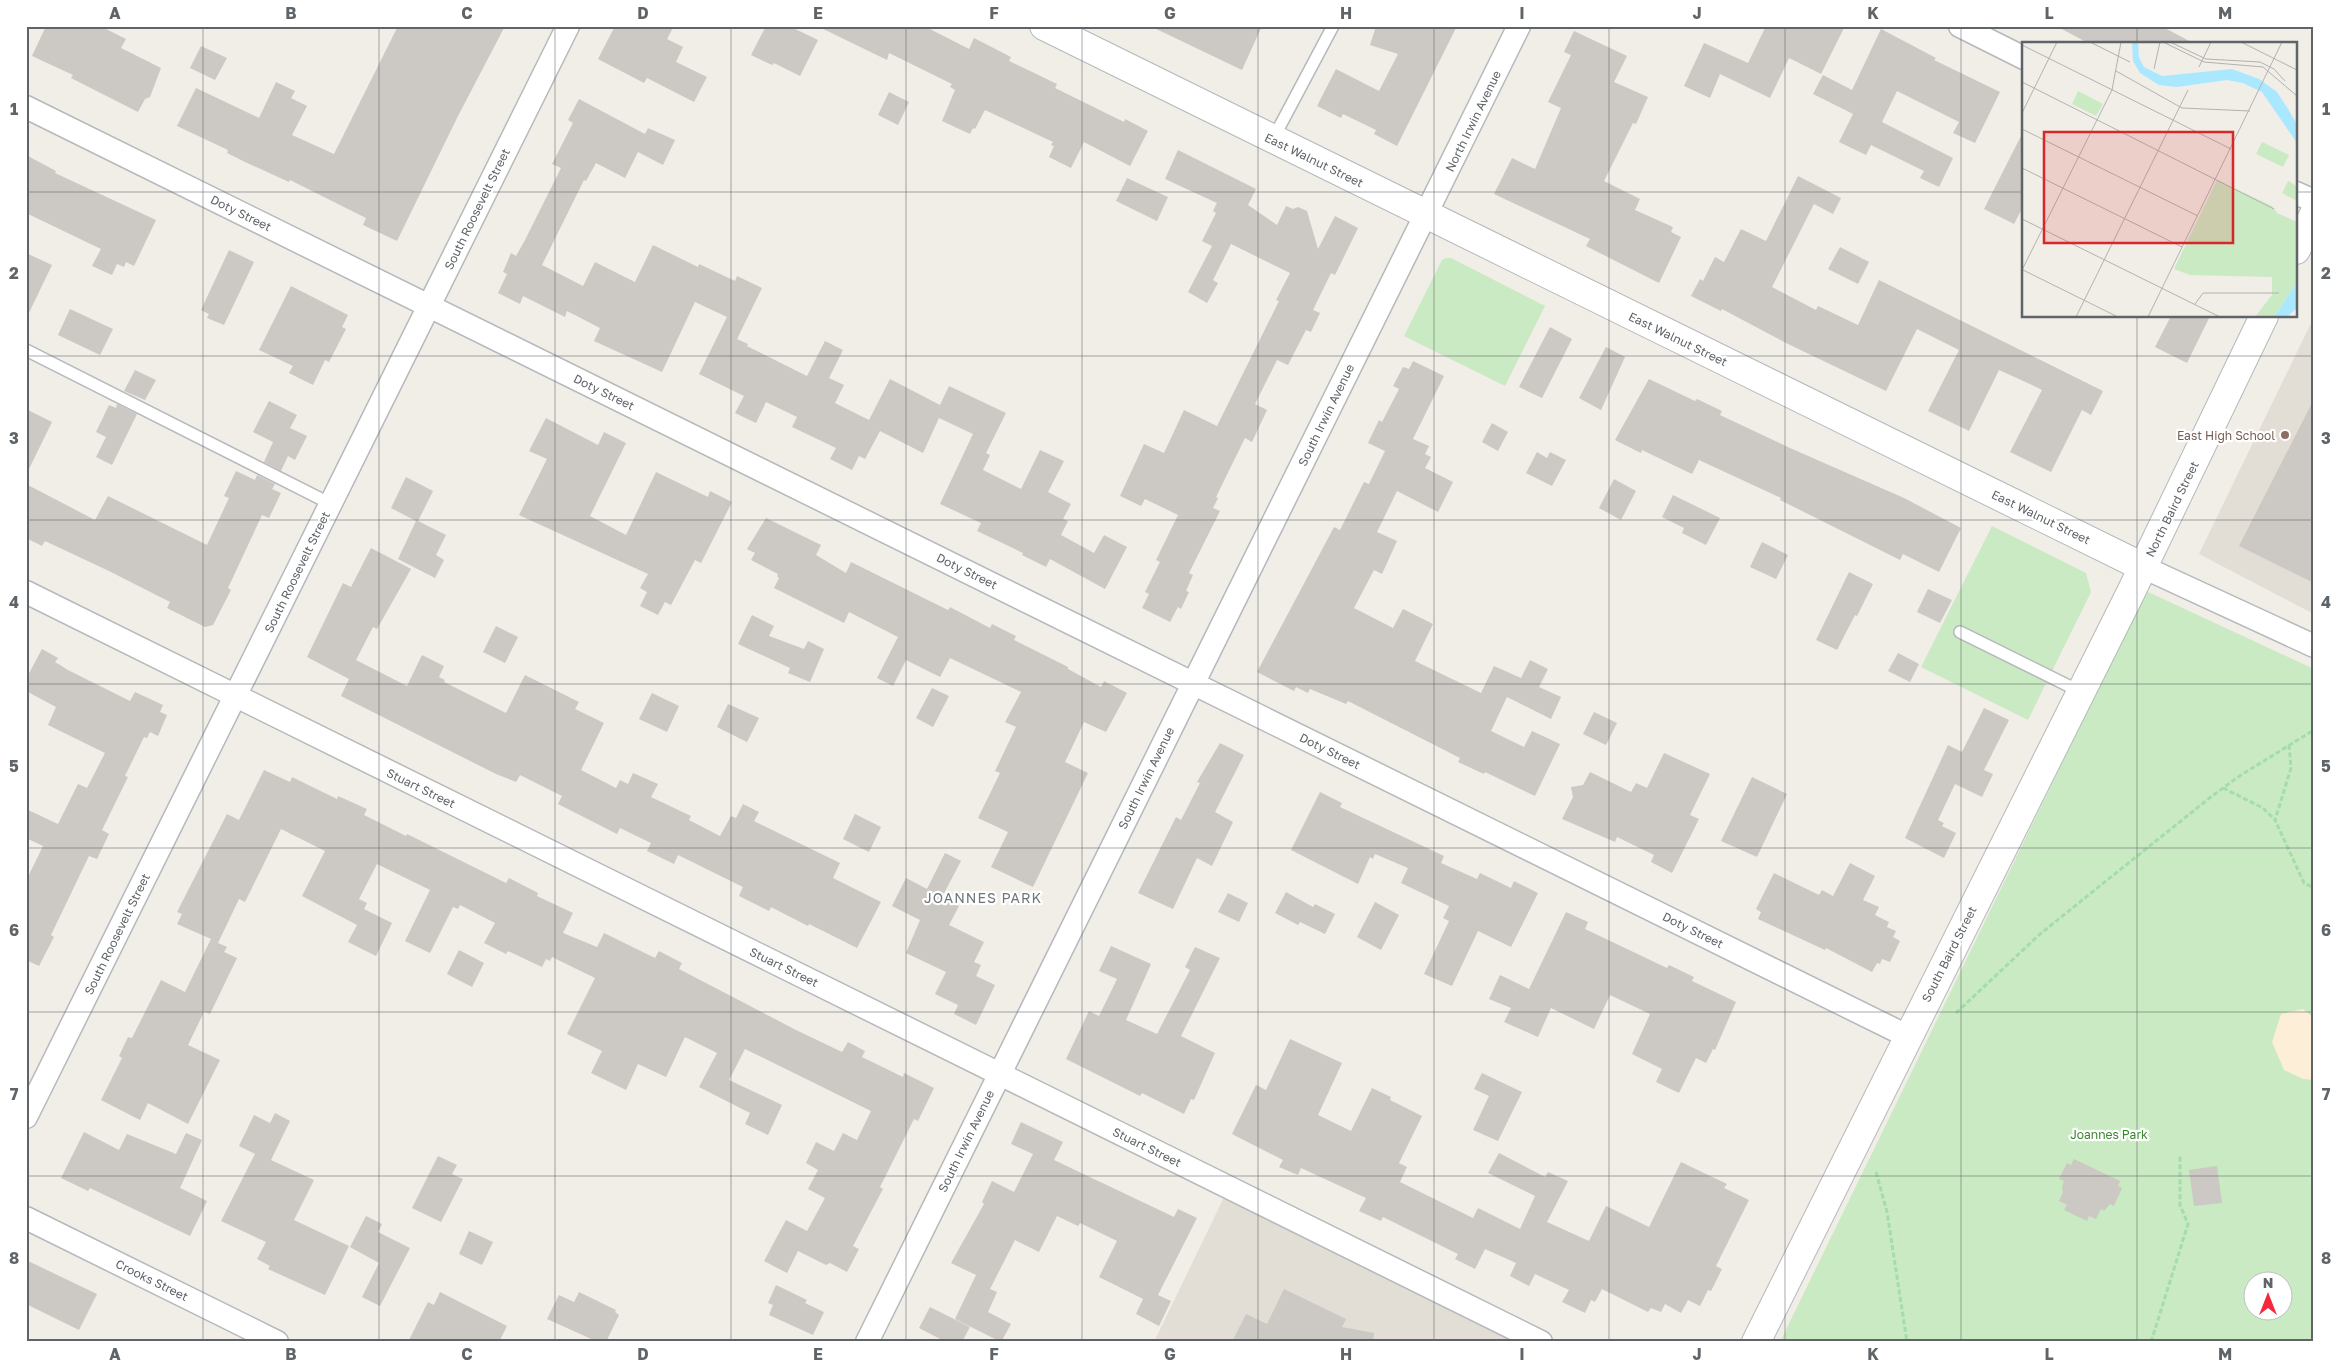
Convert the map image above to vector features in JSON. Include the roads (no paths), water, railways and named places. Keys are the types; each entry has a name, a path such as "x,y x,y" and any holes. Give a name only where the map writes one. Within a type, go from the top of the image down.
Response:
{"street":[{"name":"South Roosevelt Street","path":"26,1117 568,26"},
{"name":"East Walnut Street","path":"1044,26 2144,567 2314,646"},
{"name":"North Irwin Avenue","path":"1426,215 1519,26"},
{"path":"1960,26 2022,57"},
{"name":"Doty Street","path":"26,107 1907,1036"},
{"path":"2298,194 2314,201"},
{"path":"2298,246 2314,214"},
{"name":"South Irwin Avenue","path":"867,1342 1426,215"},
{"name":"North Baird Street","path":"2144,567 2263,318"},
{"name":"South Baird Street","path":"1756,1342 1907,1036 2144,567"},
{"name":"Stuart Street","path":"26,592 1541,1342"},
{"name":"Crooks Street","path":"26,1218 277,1342"}],"lane":[{"path":"1273,139 1333,26"},
{"path":"26,350 331,504"},
{"path":"1960,632 2081,692"}],"place":[{"name":"East High School","path":"2285,435"}],"district":[{"name":"JOANNES PARK","path":"983,897"}],"park label":[{"name":"Joannes Park","path":"2109,1134"}]}
